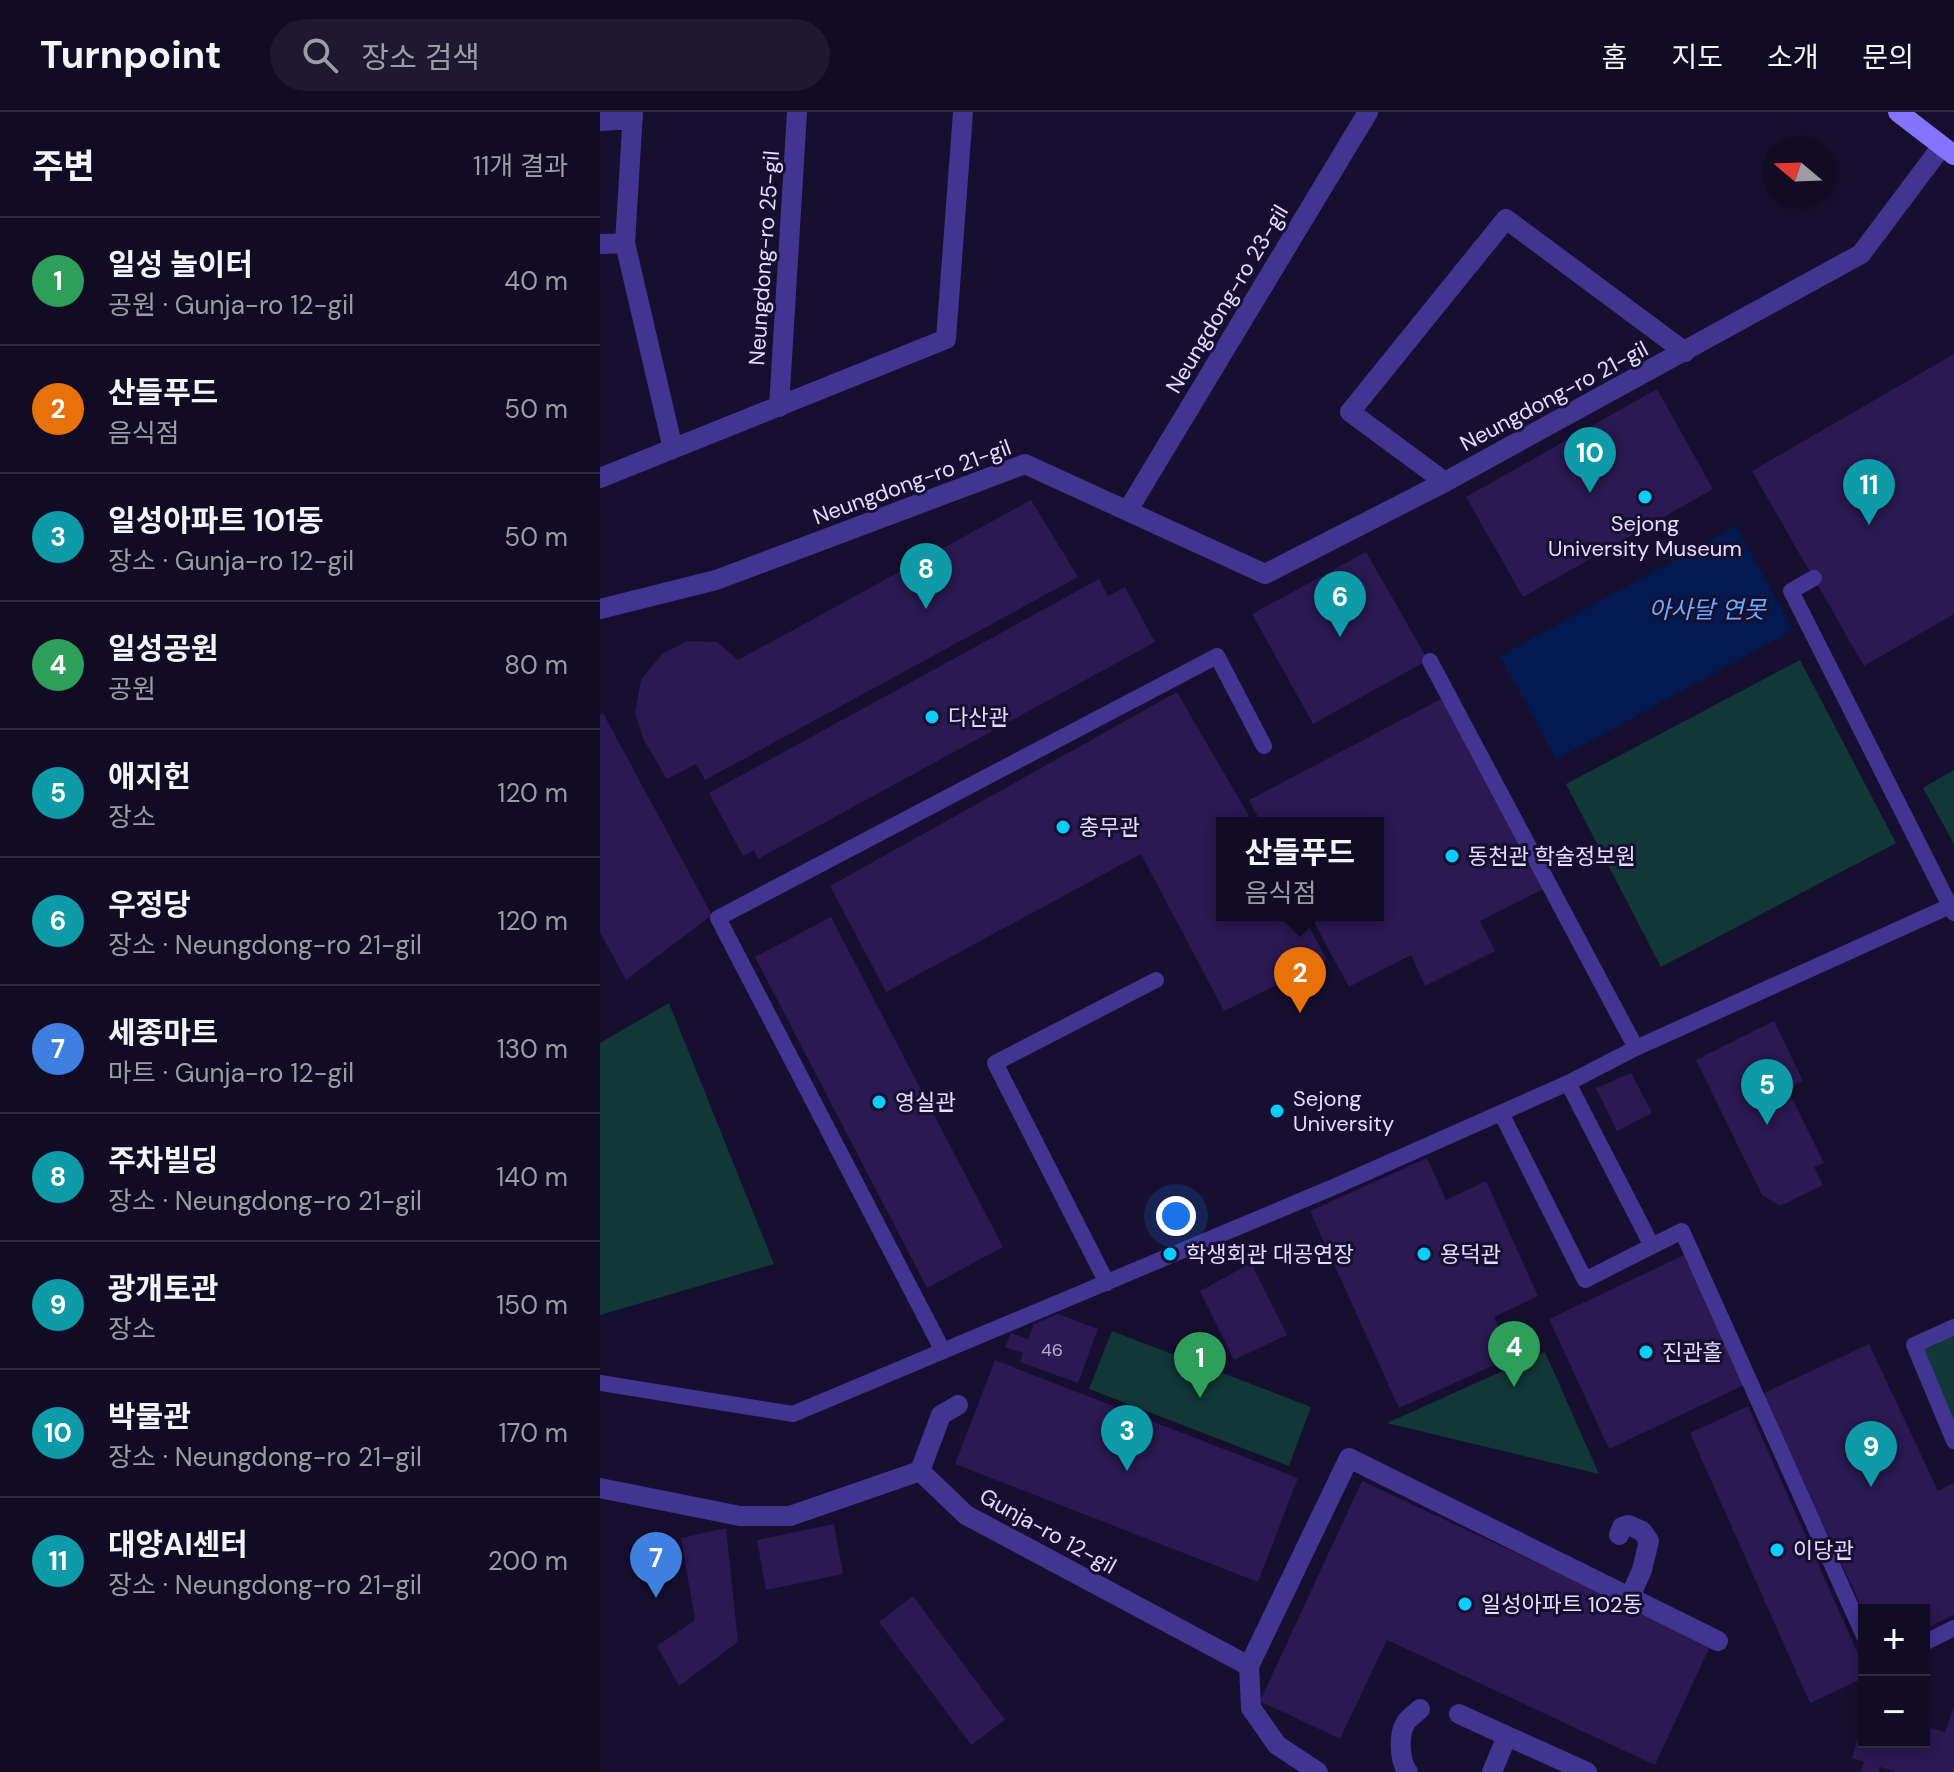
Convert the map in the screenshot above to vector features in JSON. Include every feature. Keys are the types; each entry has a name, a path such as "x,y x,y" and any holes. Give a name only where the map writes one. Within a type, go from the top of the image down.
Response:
{"main road":[{"path":"1898,112 1948,151"}],"street":[{"name":"Neungdong-ro 25-gil","path":"779,407 797,112"},
{"path":"600,478 946,339 963,112"},
{"name":"Neungdong-ro 23-gil","path":"1128,510 1368,112"},
{"path":"600,121 633,116 625,243 673,449"},
{"name":"Neungdong-ro 21-gil","path":"600,609 716,580 1025,464 1265,574 1445,482 1861,254 1948,151"},
{"name":"Neungdong-ro 21-gil","path":"1445,482 1350,412 1506,219 1685,352"},
{"path":"600,244 625,243"},
{"path":"600,1488 740,1516 790,1516 920,1471 941,1415 958,1405"},
{"path":"1318,1772 1277,1745 1251,1708 1249,1666 1349,1458 1718,1641"},
{"name":"Gunja-ro 12-gil","path":"920,1471 966,1515 1249,1666"},
{"path":"1619,1535 1622,1527 1628,1525 1642,1531 1649,1541 1642,1570 1630,1597"},
{"path":"1408,1772 1403,1766 1401,1743 1405,1724 1420,1709"},
{"path":"1459,1714 1587,1772"},
{"path":"1492,1772 1507,1736"}],"lane":[{"path":"600,1383 793,1414 1336,1186 1568,1083 1636,1048 1952,910 1791,591 1814,578"},
{"path":"943,1351 718,918 1217,656 1264,746"},
{"path":"1430,661 1636,1048"},
{"path":"1107,1283 995,1063 1156,980"},
{"path":"1568,1083 1652,1246"},
{"path":"1501,1113 1585,1280 1682,1231 1858,1623"},
{"path":"1954,1327 1914,1345 1954,1441"},
{"path":"1930,1640 1954,1628"}],"green space":[{"path":"1800,660 1896,843 1661,967 1566,784"},
{"path":"1954,770 1954,844 1923,788"},
{"path":"669,1003 774,1264 600,1315 600,1043"},
{"path":"1112,1331 1311,1407 1289,1466 1089,1389"},
{"path":"1954,1333 1954,1427 1920,1348"},
{"path":"1545,1352 1599,1474 1387,1423"}],"water":[{"name":"아사달 연못","path":"1736,526 1793,630 1556,760 1500,656"}],"building":[{"path":"1954,354 1954,614 1864,666 1752,471"},
{"path":"1657,389 1713,489 1523,597 1466,497"},
{"path":"1031,500 1078,577 705,780 696,764 667,779 644,740 635,713 641,680 662,654 687,641 717,642 738,660"},
{"path":"1366,552 1428,660 1313,724 1252,614"},
{"name":"다산관","path":"1099,579 1108,596 1125,587 1155,642 758,859 754,850 743,856 709,793"},
{"name":"충무관","path":"1177,692 1250,817 1216,817 1216,921 1306,921 1327,960 1224,1011 1141,854 886,992 830,886"},
{"name":"동천관 학술정보원","path":"1443,698 1543,889 1480,921 1495,951 1425,986 1411,955 1349,987 1313,921 1384,921 1384,817 1258,817 1249,800"},
{"path":"603,713 712,915 626,980 600,932 600,715"},
{"name":"영실관","path":"831,917 1003,1247 927,1288 755,957"},
{"path":"1774,1021 1803,1081 1787,1088 1824,1163 1814,1167 1823,1185 1780,1206 1762,1195 1696,1060"},
{"path":"1631,1073 1652,1113 1617,1131 1596,1088"},
{"name":"용덕관","path":"1427,1158 1446,1200 1486,1181 1538,1296 1494,1317 1512,1357 1399,1408 1310,1211"},
{"name":"진관홀","path":"1684,1255 1744,1385 1609,1449 1549,1319"},
{"path":"1251,1263 1287,1335 1234,1360 1200,1291"},
{"path":"1058,1314 1098,1329 1078,1383 1020,1362 1023,1353 1005,1347 1011,1333 1028,1339 1034,1324"},
{"path":"1869,1344 1938,1491 1954,1483 1954,1615 1930,1626 1930,1604 1860,1604 1762,1394"},
{"path":"995,1360 1298,1478 1258,1582 955,1464"},
{"name":"이당관","path":"1748,1406 1858,1654 1858,1681 1810,1703 1690,1433"},
{"name":"일성아파트 102동","path":"1362,1481 1711,1644 1655,1765 1387,1640 1340,1739 1260,1701"},
{"path":"834,1524 843,1574 766,1590 757,1540"},
{"path":"726,1528 738,1642 679,1686 657,1646 695,1620 681,1538"},
{"path":"913,1596 1005,1720 971,1745 879,1622"},
{"path":"1954,1706 1954,1772 1897,1772 1880,1767 1878,1772 1861,1772 1864,1762 1852,1758 1858,1737 1858,1748 1930,1748 1930,1728 1945,1732"}],"place":[{"name":"박물관","path":"1590,493"},
{"name":"Sejong University Museum","path":"1645,497"},
{"name":"대양AI센터","path":"1869,525"},
{"name":"주차빌딩","path":"926,609"},
{"name":"우정당","path":"1340,637"},
{"name":"다산관","path":"932,717"},
{"name":"충무관","path":"1063,827"},
{"name":"동천관 학술정보원","path":"1452,856"},
{"name":"산들푸드","path":"1300,1013"},
{"name":"영실관","path":"879,1102"},
{"name":"Sejong University","path":"1277,1111"},
{"name":"애지헌","path":"1767,1125"},
{"name":"학생회관 대공연장","path":"1170,1254"},
{"name":"용덕관","path":"1424,1254"},
{"name":"진관홀","path":"1646,1352"},
{"name":"일성공원","path":"1514,1387"},
{"name":"일성 놀이터","path":"1200,1398"},
{"name":"일성아파트 101동","path":"1127,1471"},
{"name":"광개토관","path":"1871,1487"},
{"name":"이당관","path":"1777,1550"},
{"name":"세종마트","path":"656,1598"},
{"name":"일성아파트 102동","path":"1465,1604"}]}
